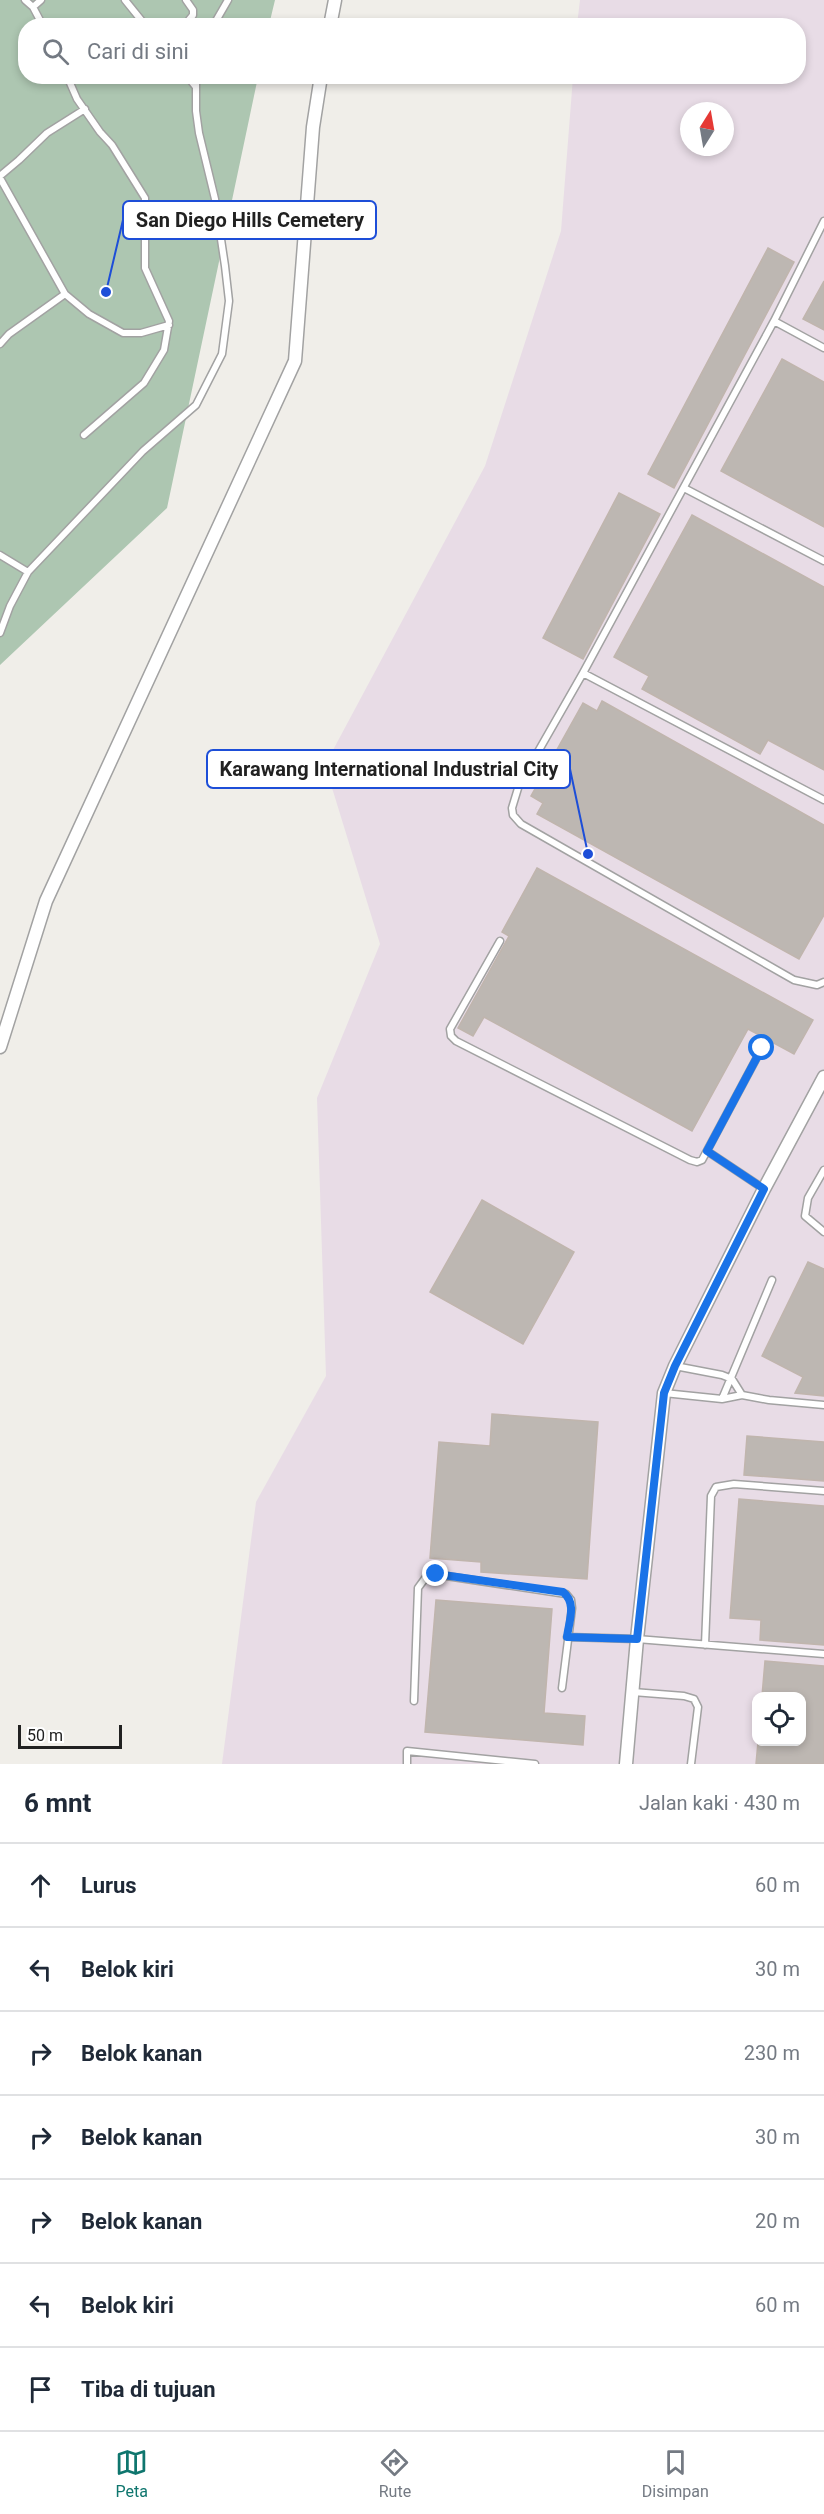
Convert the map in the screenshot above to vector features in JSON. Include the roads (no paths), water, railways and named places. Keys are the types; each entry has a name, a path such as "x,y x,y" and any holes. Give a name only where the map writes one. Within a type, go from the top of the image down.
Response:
{"street":[{"path":"331,18 334,0"},
{"path":"0,1047 46,901 295,361 313,127 320,84"},
{"path":"626,1764 664,1393 675,1366 764,1189 824,1077"}],"lane":[{"path":"25,0 33,7 39,18"},
{"path":"33,7 41,0"},
{"path":"125,0 140,18"},
{"path":"186,0 193,10 191,18"},
{"path":"218,18 228,0"},
{"path":"70,84 77,99 137,182 145,198 145,268 164,307 169,325 164,350 144,383 84,435"},
{"path":"0,633 10,606 28,572 143,450 196,405 222,354 229,301 215,199 199,133 195,86"},
{"path":"85,109 47,133 0,177 65,294 89,314 123,333 141,333 169,325"},
{"path":"824,221 774,321 684,488 583,673 519,784 512,808 513,815 521,824 549,842 794,980 817,985 824,982"},
{"path":"0,344 9,334 65,294"},
{"path":"774,321 824,348"},
{"path":"684,488 824,561"},
{"path":"0,555 28,572"},
{"path":"583,673 824,800"},
{"path":"500,941 450,1029 451,1036 456,1041 690,1160 700,1161 707,1151 762,1048"},
{"path":"707,1151 764,1189"},
{"path":"824,1170 808,1198 805,1216 824,1232"},
{"path":"723,1399 772,1280"},
{"path":"675,1366 732,1379 742,1395"},
{"path":"664,1393 723,1399 742,1395 824,1405"},
{"path":"705,1645 711,1496 716,1487 734,1484 824,1491"},
{"path":"414,1701 418,1588 429,1575 436,1574 563,1592 571,1600 572,1608 562,1688"},
{"path":"567,1637 637,1639 824,1654"},
{"path":"632,1692 684,1696 694,1699 698,1707 690,1764"},
{"path":"406,1764 407,1751 535,1764"}],"place":[{"name":"San Diego Hills Cemetery","path":"106,292"},
{"name":"Karawang International Industrial City","path":"588,854"}]}
